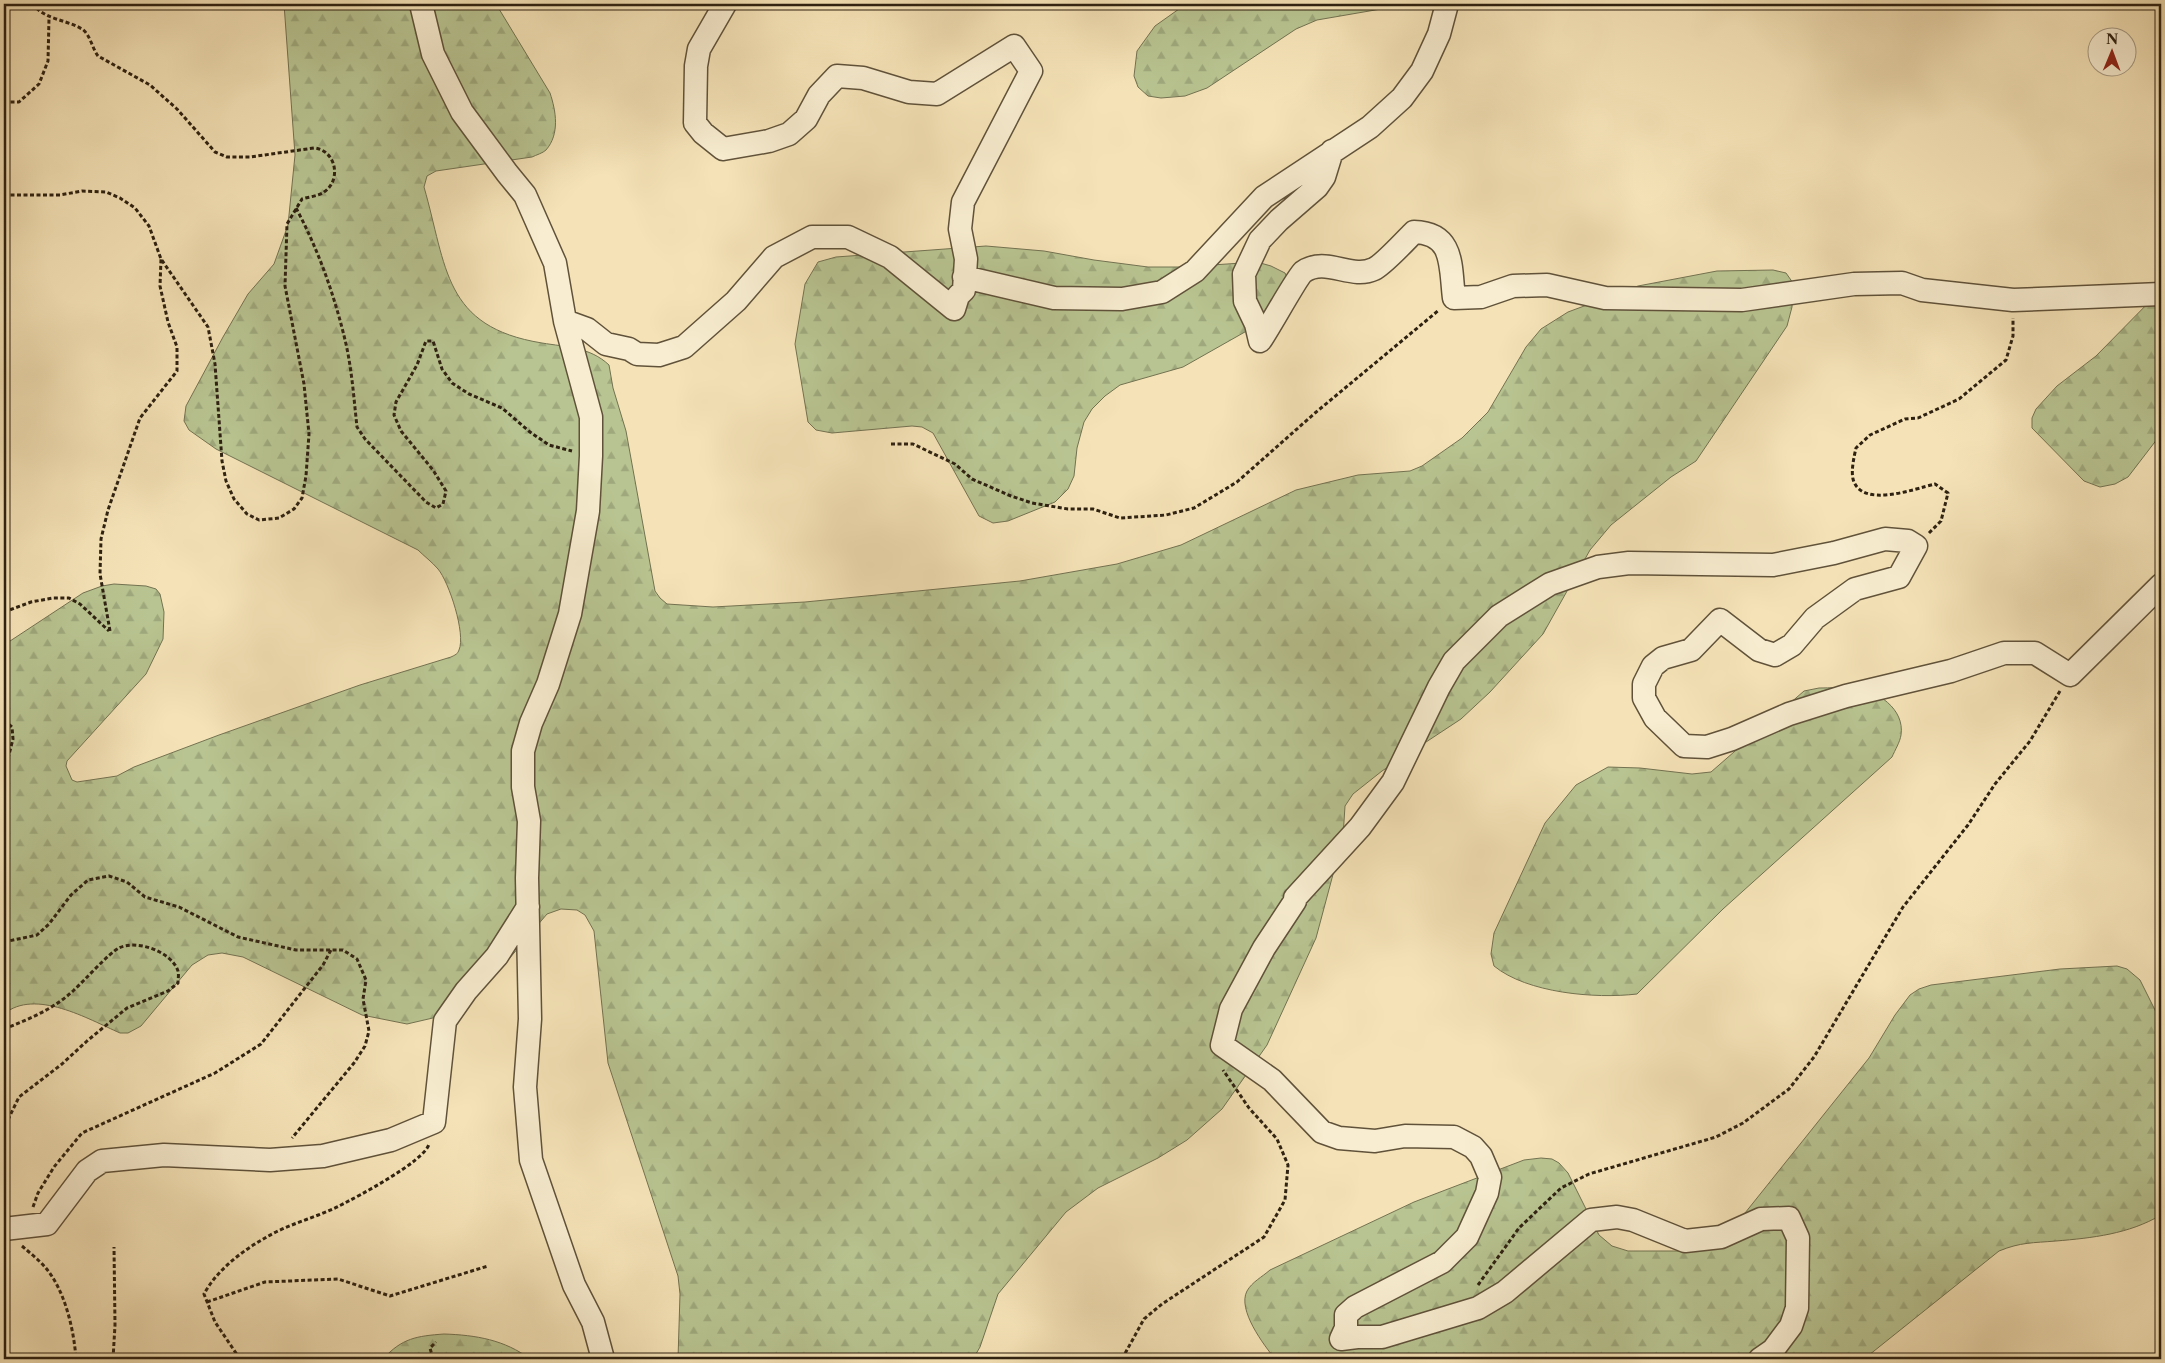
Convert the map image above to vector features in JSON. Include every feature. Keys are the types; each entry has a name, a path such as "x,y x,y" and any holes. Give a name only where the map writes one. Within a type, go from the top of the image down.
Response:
{"street":[{"path":"421,4 433,54 462,112 506,174 525,195 555,263 565,321 591,417 592,456 588,511 570,614 548,684 531,723 523,751 523,786 529,821 527,878 530,1020 526,1086 531,1160 574,1285 593,1322 603,1359"},
{"path":"565,321 587,329 606,344 629,349 637,354 660,355 684,347 736,300 774,257 812,237 848,237 890,258 954,309 958,296 964,290 966,259 960,230 963,202 1031,71 1014,46 937,94 909,92 864,78 838,76 819,95 806,119 789,134 769,141 724,149 703,134 695,123 696,66 699,49 725,4"},
{"path":"964,277 1054,298 1122,299 1162,292 1195,271 1264,197 1370,127 1402,98 1422,71 1439,34 1447,4"},
{"path":"1332,151 1324,177 1317,187 1279,220 1260,240 1244,274 1245,301 1256,324 1260,341 1302,273 1317,267 1338,267 1353,272 1374,269 1414,232 1428,233 1442,241 1448,254 1454,298 1482,297 1513,286 1547,286 1605,298 1742,300 1854,284 1902,283 1922,290 2013,300 2161,294"},
{"path":"1760,1359 1773,1350 1792,1326 1797,1308 1798,1238 1788,1218 1761,1219 1721,1237 1685,1241 1633,1220 1617,1217 1591,1220 1505,1292 1478,1308 1382,1337 1341,1339 1346,1328 1346,1315 1354,1307 1442,1262 1466,1237 1487,1193 1490,1177 1481,1156 1473,1147 1454,1137 1405,1136 1376,1141 1340,1138 1322,1132 1272,1080 1222,1044 1231,1009 1295,898 1360,827 1393,782 1439,687 1454,661 1499,616 1550,584 1598,567 1628,563 1773,565 1834,553 1885,539 1908,541 1916,546 1899,577 1855,589 1815,618 1792,645 1775,655 1759,650 1720,620 1690,650 1663,658 1653,666 1644,684 1644,698 1655,718 1684,746 1707,747 1732,739 1789,714 1846,696 1952,671 2004,652 2034,653 2070,675 2161,585"},
{"path":"16,1232 47,1224 87,1171 102,1160 164,1155 274,1160 323,1156 391,1140 434,1122 445,1022 466,991 497,956 528,907"}],"path":[{"path":"4,195 60,195 82,191 106,192 120,198 135,208 149,226 161,259 187,294 209,332 215,364 222,461 226,481 234,499 247,514 259,520 279,518 294,510 302,498 306,476 309,434 304,384 285,286 287,224 302,199 325,192 332,181 335,169 331,156 322,149 314,148 250,157 227,157 214,152 177,109 150,85 98,56 92,48 86,33 81,28 49,18 33,4"},
{"path":"4,102 19,102 39,84 48,61 49,18"},
{"path":"295,208 323,267 337,308 346,346 358,428 365,439 426,502 436,508 443,504 446,491 434,470 401,431 394,415 396,402 417,365 426,342 432,341 442,369 452,383 469,394 502,408 530,432 549,445 592,456"},
{"path":"4,612 31,602 53,598 69,598 80,604 110,631 100,574 101,539 108,510 140,418 177,371 177,347 168,322 160,286 161,259"},
{"path":"891,444 913,444 955,464 972,479 1032,503 1068,509 1093,509 1120,518 1166,515 1194,508 1237,482 1454,298"},
{"path":"1916,546 1941,520 1948,493 1934,484 1879,497 1861,491 1853,479 1856,448 1870,435 1905,419 1918,418 1959,399 2006,360 2013,336 2013,300"},
{"path":"1473,1292 1519,1228 1561,1188 1589,1174 1716,1137 1743,1123 1789,1089 1814,1057 1903,907 1968,825 1995,784 2030,741 2070,675"},
{"path":"4,720 12,728 13,739 4,774"},
{"path":"4,942 37,935 49,924 71,895 88,880 109,876 126,882 145,897 179,907 238,937 296,950 342,950 357,959 366,980 363,1000 369,1031 365,1046 354,1063 274,1160"},
{"path":"4,1029 37,1016 72,992 119,948 135,944 152,947 174,963 179,973 178,983 168,991 127,1008 86,1041 62,1064 19,1097 4,1128"},
{"path":"76,1359 70,1325 60,1292 46,1268 16,1232 54,1167 82,1133 215,1073 261,1044 323,966 331,950"},
{"path":"1122,1359 1144,1320 1162,1304 1264,1237 1285,1200 1288,1165 1277,1139 1249,1108 1223,1071 1222,1044"},
{"path":"240,1359 215,1322 204,1294 211,1281 224,1268 266,1238 339,1206 404,1169 428,1149 434,1122"},
{"path":"113,1359 115,1325 114,1247"},
{"path":"207,1302 265,1282 338,1279 390,1296 488,1266"},
{"path":"433,1359 430,1348 436,1342"}],"green space":[{"path":"284,4 496,4 550,93 554,107 555,130 546,150 532,157 436,171 427,176 424,187 438,243 454,289 467,308 485,323 509,335 586,351 609,365 613,388 626,431 655,591 667,604 713,607 805,602 1020,581 1117,564 1181,545 1296,490 1358,475 1410,471 1422,466 1462,438 1488,412 1526,347 1541,329 1568,312 1638,286 1717,271 1773,270 1786,273 1793,283 1792,307 1787,326 1696,461 1671,477 1611,525 1590,550 1543,634 1490,692 1461,719 1382,771 1353,794 1345,806 1343,837 1316,938 1267,1045 1222,1109 1187,1140 1158,1158 1098,1188 1066,1212 998,1294 980,1347 973,1359 678,1359 680,1294 678,1276 608,1063 594,931 585,915 577,910 561,909 547,914 492,979 450,1014 407,1024 362,1015 243,957 222,953 208,955 192,965 141,1026 128,1033 120,1033 77,1014 46,1005 31,1004 17,1007 4,1014 4,645 83,593 102,586 114,584 146,586 156,589 160,594 164,612 163,639 146,674 67,761 66,766 72,780 77,782 117,776 134,767 219,735 360,685 451,657 459,650 461,642 458,621 447,585 438,569 418,550 216,449 189,430 184,421 186,406 223,337 248,294 274,264 288,225 295,155"},
{"path":"1186,4 1410,4 1317,20 1296,29 1207,88 1185,96 1161,98 1148,96 1138,87 1134,76 1137,51 1155,26"},
{"path":"986,246 1044,251 1148,267 1182,267 1257,262 1285,273 1290,284 1282,311 1183,367 1120,385 1105,396 1092,409 1084,422 1077,448 1074,476 1068,489 1055,502 1008,521 993,523 979,516 933,433 922,427 912,426 832,433 816,430 808,422 795,344 805,284 818,262 836,257"},
{"path":"2161,290 2161,434 2128,477 2115,484 2100,487 2084,481 2032,428 2032,418 2036,409 2057,386 2096,356"},
{"path":"1819,688 1863,690 1888,702 1899,717 1901,726 1899,743 1892,757 1723,909 1637,994 1602,996 1562,992 1524,982 1494,966 1491,954 1494,933 1545,823 1576,785 1608,767 1640,768 1692,774 1711,772 1804,691"},
{"path":"2117,966 2127,969 2140,980 2161,1022 2161,1215 2136,1227 2110,1234 2027,1243 1999,1251 1864,1359 1275,1359 1253,1327 1246,1308 1245,1299 1247,1291 1254,1282 1270,1270 1414,1202 1524,1160 1541,1158 1552,1159 1559,1163 1568,1173 1599,1235 1612,1246 1628,1251 1680,1251 1712,1240 1745,1213 1869,1058 1895,1015 1910,995 1919,989 1931,985 2060,969"},
{"path":"444,1334 479,1337 490,1340 511,1347 530,1359 383,1359 410,1339"}]}
